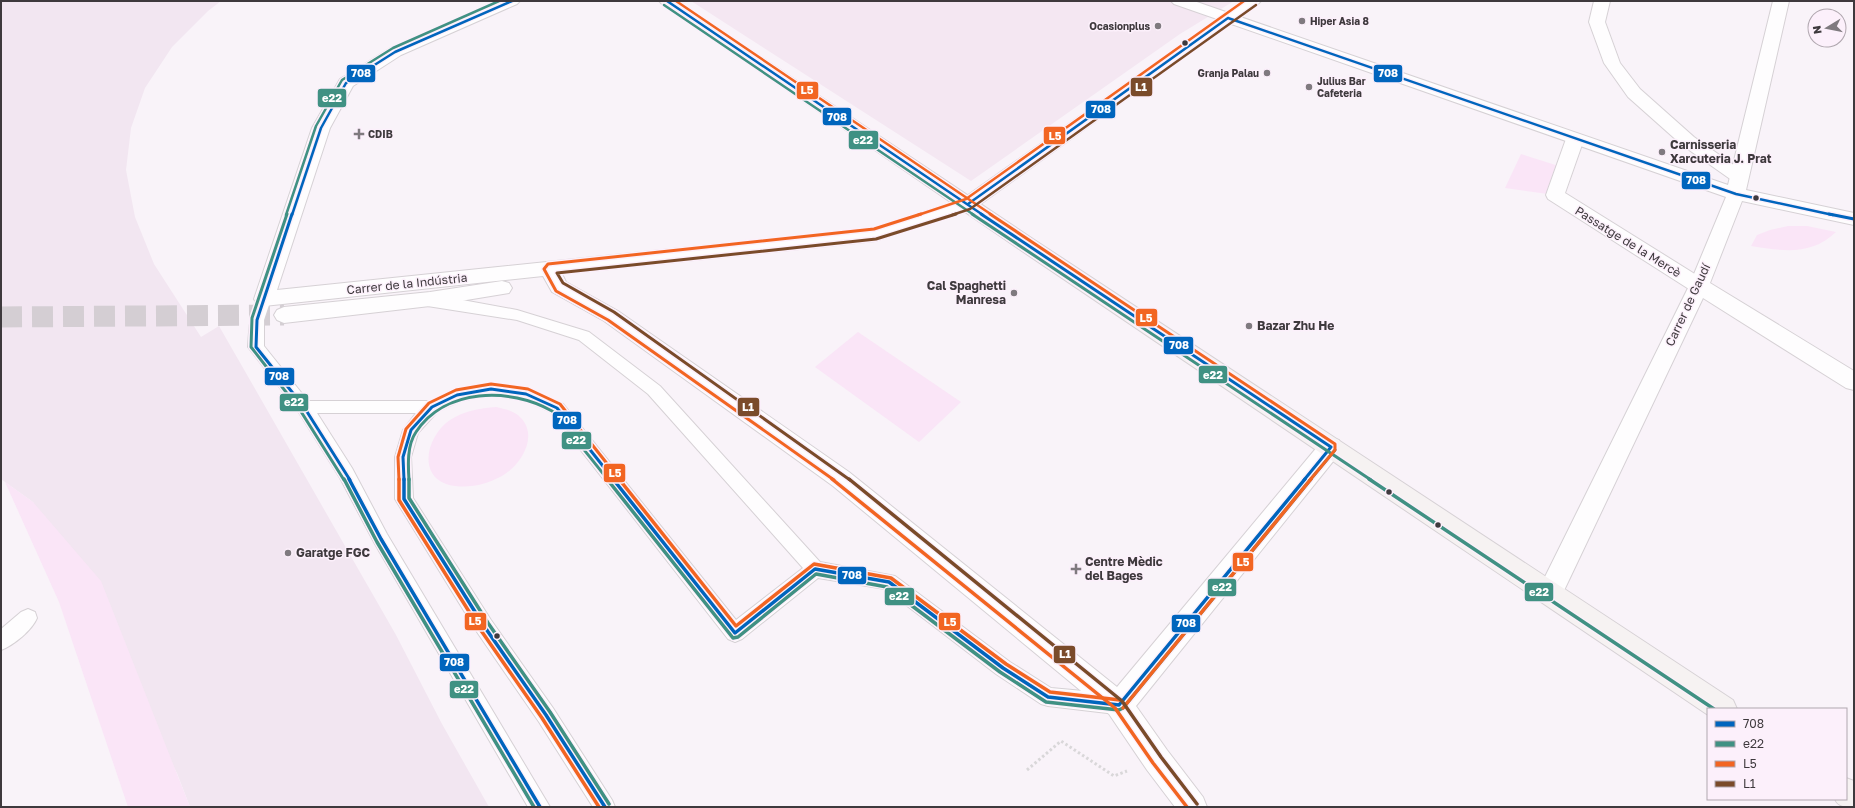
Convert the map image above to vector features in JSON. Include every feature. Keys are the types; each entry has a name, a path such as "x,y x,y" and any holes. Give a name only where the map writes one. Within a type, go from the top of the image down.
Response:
{"main road":[{"path":"667,1 1721,708"}],"street":[{"path":"264,299 321,128 346,83 395,52 512,1"},
{"path":"1179,1 1575,140 1854,219"},
{"name":"Carrer de la Indústria","path":"264,299 550,270 875,234 968,204 1253,1"},
{"path":"1602,1 1597,22 1612,63 1634,93 1738,185"},
{"name":"Carrer de Gaudí","path":"1550,593 1699,286 1738,185 1781,1"},
{"name":"Passatge de la Mercè","path":"1575,140 1555,196 1854,382"},
{"path":"550,270 559,287 611,316 842,479 1119,705 1156,760 1193,807"},
{"name":"Carrer de la Indústria","path":"284,315 419,300 511,287 550,270"},
{"path":"1119,705 1331,447"}],"lane":[{"path":"264,299 257,320 256,348 304,407 346,473 385,546 540,807"},
{"path":"419,300 457,304 517,315 584,336 654,390 815,568 889,582 1003,668 1048,697 1119,705"},
{"path":"605,807 546,715 484,626 404,498 403,457 411,430 432,407 457,395 491,389 526,394 558,408 735,634 815,568"},
{"path":"304,407 432,407"},
{"path":"1,641 28,618"}],"path":[{"path":"1027,770 1061,741 1114,776"}],"shaded area":[{"path":"1,1 221,1 208,11 172,47 145,88 131,128 126,170 135,217 154,264 201,337 219,326 396,635 442,724 489,807 190,807 177,773 33,502 1,479"},
{"path":"691,1 1234,1 1180,34 971,181"},
{"path":"1521,154 1565,168 1555,195 1505,188"},
{"path":"1788,226 1807,226 1836,232 1817,245 1796,250 1751,246 1757,235"},
{"path":"858,332 961,402 919,442 815,367"},
{"path":"496,407 516,414 521,418 526,426 528,442 521,458 515,465 509,471 496,479 473,486 455,486 443,482 434,476 428,458 430,447 441,428 450,420 466,412"},
{"path":"5,482 33,502 101,581 190,807 128,807 59,602"}],"tunnel":[{"path":"1,317 284,315"}],"transit line":[{"name":"e22","path":"499,1 393,48 342,80 316,126 252,318 251,347 300,410 342,476 377,542 534,807"},
{"name":"708","path":"512,1 395,52 346,83 321,128 257,320 256,347 304,407 346,473 381,539 540,807"},
{"name":"708","path":"605,807 546,715 484,626 404,499 403,457 411,430 432,407 457,395 491,389 526,394 557,408 735,633 815,569 889,582 1003,668 1048,697 1119,705 1331,447 862,134 667,1"},
{"name":"L5","path":"676,1 865,130 1335,444 1335,450 1123,708"},
{"name":"L5","path":"1187,807 1153,763 1115,708 838,483 608,320 556,291 544,269 548,264 874,229 966,199 1244,1"},
{"name":"e22","path":"664,5 1023,248 1713,708"},
{"name":"L1","path":"1197,804 1161,757 1122,701 844,475 614,312 563,283 557,273 876,239 970,209 1256,5"},
{"name":"708","path":"968,204 1228,18 1736,194 1854,219"},
{"name":"L5","path":"599,807 542,718 480,629 399,500 398,457 406,429 429,403 456,390 491,384 528,389 560,404 736,626 814,564 891,578 1006,664 1050,692 1120,700"},
{"name":"e22","path":"609,804 550,712 488,623 409,498 408,458 415,433 435,411 459,400 491,394 525,399 554,412 733,638 738,637 816,574 887,587 1000,672 1046,702 1119,710 1123,708 1335,450"}],"place":[{"name":"Hiper Asia 8","path":"1302,21"},
{"name":"Ocasionplus","path":"1158,26"},
{"name":"Granja Palau","path":"1267,73"},
{"name":"Julius Bar Cafeteria","path":"1309,87"},
{"name":"CDIB","path":"359,134"},
{"name":"Carnisseria Xarcuteria J. Prat","path":"1662,152"},
{"name":"Cal Spaghetti Manresa","path":"1014,293"},
{"name":"Bazar Zhu He","path":"1249,326"},
{"name":"Garatge FGC","path":"288,553"},
{"name":"Centre Mèdic del Bages","path":"1076,569"}]}
